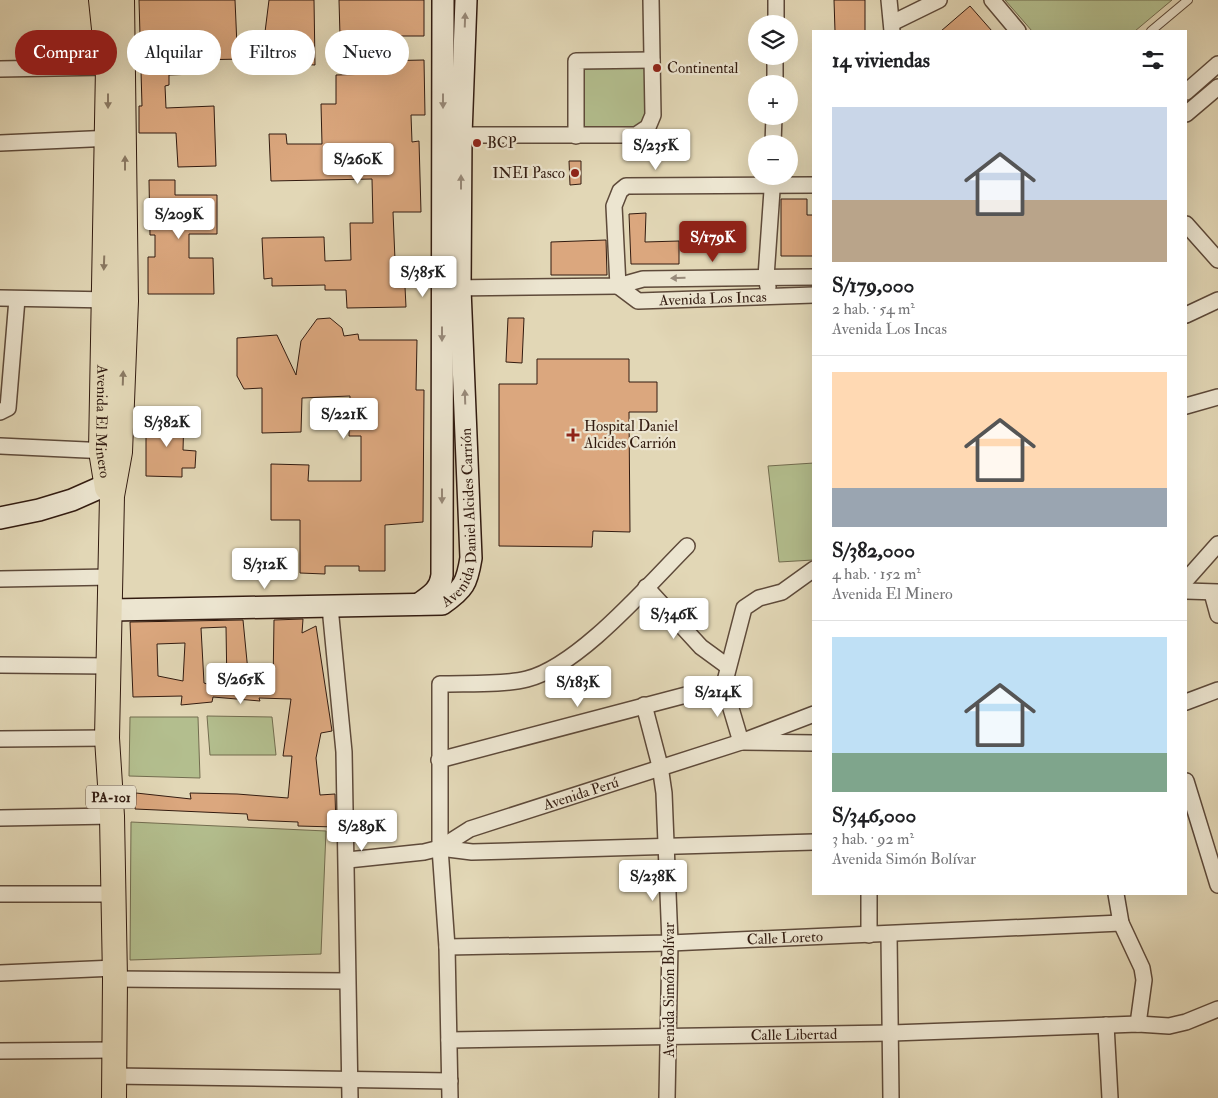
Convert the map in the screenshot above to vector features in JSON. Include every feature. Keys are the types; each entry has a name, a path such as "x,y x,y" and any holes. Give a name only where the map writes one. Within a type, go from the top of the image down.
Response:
{"main road":[{"name":"Avenida El Minero","path":"101,0 108,30"},
{"name":"Avenida El Minero","path":"117,30 122,0"},
{"name":"Avenida El Minero","path":"110,487 111,451 126,301 114,75"},
{"name":"Avenida El Minero","path":"111,451 103,299 116,138"},
{"name":"PA-101","path":"110,487 111,610 107,738 112,816 115,974 114,1087"}],"street":[{"name":"Avenida Daniel Alcides Carrión","path":"444,0 461,135 451,218"},
{"name":"Avenida Daniel Alcides Carrión","path":"420,604 434,594 441,586 442,575 451,288 453,66 466,0"},
{"path":"461,135 636,135 648,127 653,115 651,0"},
{"path":"776,0 776,15"},
{"path":"889,0 892,27 939,0"},
{"path":"992,0 1017,30"},
{"path":"576,136 576,61 652,60"},
{"path":"1187,91 1218,64"},
{"path":"0,69 15,67"},
{"path":"1187,113 1218,87"},
{"path":"0,143 116,138"},
{"path":"618,286 614,206 620,191 626,186 748,181"},
{"path":"798,183 812,185"},
{"path":"769,297 766,277 773,185"},
{"path":"1187,225 1218,260"},
{"name":"Avenida Los Incas","path":"451,288 618,286 643,279 812,277"},
{"name":"Avenida Los Incas","path":"618,286 638,301 812,295"},
{"name":"Avenida Daniel Alcides Carrión","path":"420,604 442,604 460,592 468,579 471,558 451,288"},
{"path":"0,298 126,301"},
{"path":"0,412 8,408 17,299"},
{"path":"1187,315 1218,300"},
{"path":"1187,406 1218,397"},
{"path":"0,446 111,451"},
{"path":"0,518 64,503 110,487"},
{"path":"1187,579 1218,544"},
{"path":"450,1098 447,946 440,848 440,684 526,680 546,673 591,641 687,546"},
{"path":"812,571 782,592 759,598 744,608 727,666 724,685 741,742 812,744"},
{"path":"0,579 111,577"},
{"path":"646,587 701,647 727,666"},
{"path":"1187,591 1215,593 1218,615"},
{"path":"111,610 420,604"},
{"path":"330,607 344,752 348,860 347,981 350,1098"},
{"path":"0,664 109,666"},
{"path":"440,760 724,685"},
{"path":"1187,702 1218,690"},
{"name":"Avenida Simón Bolívar","path":"644,705 660,766 664,793 670,943 667,1098"},
{"name":"Avenida Perú","path":"348,860 440,848 470,829 660,766 741,742 812,715"},
{"path":"0,739 107,738"},
{"path":"1187,783 1218,885"},
{"path":"0,818 112,816"},
{"path":"440,848 472,852 666,848 812,842"},
{"path":"0,894 113,894"},
{"path":"869,895 869,935"},
{"path":"1116,895 1121,923 1142,968 1144,980 1138,1024"},
{"name":"Calle Loreto","path":"447,946 670,943 889,935 1121,923"},
{"path":"889,935 892,1033 891,1098"},
{"path":"0,973 115,974 347,981"},
{"name":"Calle Libertad","path":"449,1040 892,1033 1138,1024 1169,1026 1186,1022 1218,1009"},
{"path":"1106,1025 1110,1098"},
{"path":"0,1052 113,1050"},
{"path":"114,1087 350,1080 450,1081"}],"lane":[{"path":"1152,30 1188,0"}],"green space":[{"path":"1005,0 1172,0 1136,30 1031,30"},
{"path":"646,68 649,114 638,129 595,132 582,126 584,69"},
{"path":"812,463 812,560 779,562 768,466"},
{"path":"207,716 272,717 276,755 210,755"},
{"path":"130,717 198,717 200,778 129,776"},
{"path":"131,822 326,831 321,954 130,960"}],"building":[{"path":"139,0 235,0 236,30 231,30 231,59 221,59 221,30 140,30"},
{"path":"269,0 314,0 314,30 265,30"},
{"path":"339,0 424,0 424,36 409,36 409,30 340,30"},
{"path":"834,0 865,0 865,30 835,30"},
{"path":"970,6 991,30 942,30"},
{"path":"409,60 424,60 425,115 411,115 412,142 419,141 421,212 393,212 395,260 418,259 419,287 405,287 406,307 347,308 346,290 325,290 325,285 272,286 272,278 264,279 262,238 324,237 325,261 351,260 350,223 373,223 372,179 271,181 269,134 286,134 287,144 322,144 321,104 336,104 336,75 409,75"},
{"path":"141,75 169,75 169,85 165,86 166,108 214,106 216,166 178,167 176,133 139,133 139,106 142,106"},
{"name":"INEI Pasco","path":"569,161 581,161 581,184 570,185"},
{"path":"149,180 175,180 175,195 217,195 217,234 189,234 189,258 213,258 214,294 148,294 148,257 155,257 155,235 150,235"},
{"path":"781,199 807,199 807,215 812,215 812,256 781,256"},
{"path":"646,213 645,242 679,241 679,264 631,264 629,214"},
{"path":"606,240 607,275 551,275 551,242"},
{"path":"330,318 342,328 344,336 358,334 359,340 417,340 416,390 424,390 423,522 385,525 385,571 359,571 359,566 325,566 325,574 300,573 300,520 271,520 271,464 309,465 308,481 361,481 361,436 349,436 350,396 302,398 301,432 262,433 262,388 244,389 237,376 237,338 277,335 296,375 301,341 317,319"},
{"path":"508,318 524,318 522,363 506,362"},
{"path":"537,359 629,359 629,382 657,382 657,412 629,412 630,532 593,531 592,547 499,546 499,384 537,384"},
{"path":"162,414 184,414 183,450 196,451 195,468 182,468 182,477 146,476 146,422 162,423"},
{"path":"303,619 302,633 316,626 332,731 321,733 316,758 320,795 335,794 336,827 298,826 298,822 248,820 247,814 135,809 136,793 191,799 190,793 288,798 292,756 283,756 291,699 259,698 260,701 213,697 212,702 181,705 182,696 133,697 130,622 243,620 249,682 273,686 274,620","holes":["226,627 227,690 204,683 201,628","185,643 183,681 158,676 157,644"]}],"place":[{"name":"Continental","path":"657,68"},
{"name":"BCP","path":"477,143"},
{"name":"INEI Pasco","path":"575,173"},
{"name":"Hospital Daniel Alcides Carrión","path":"573,435"}]}
